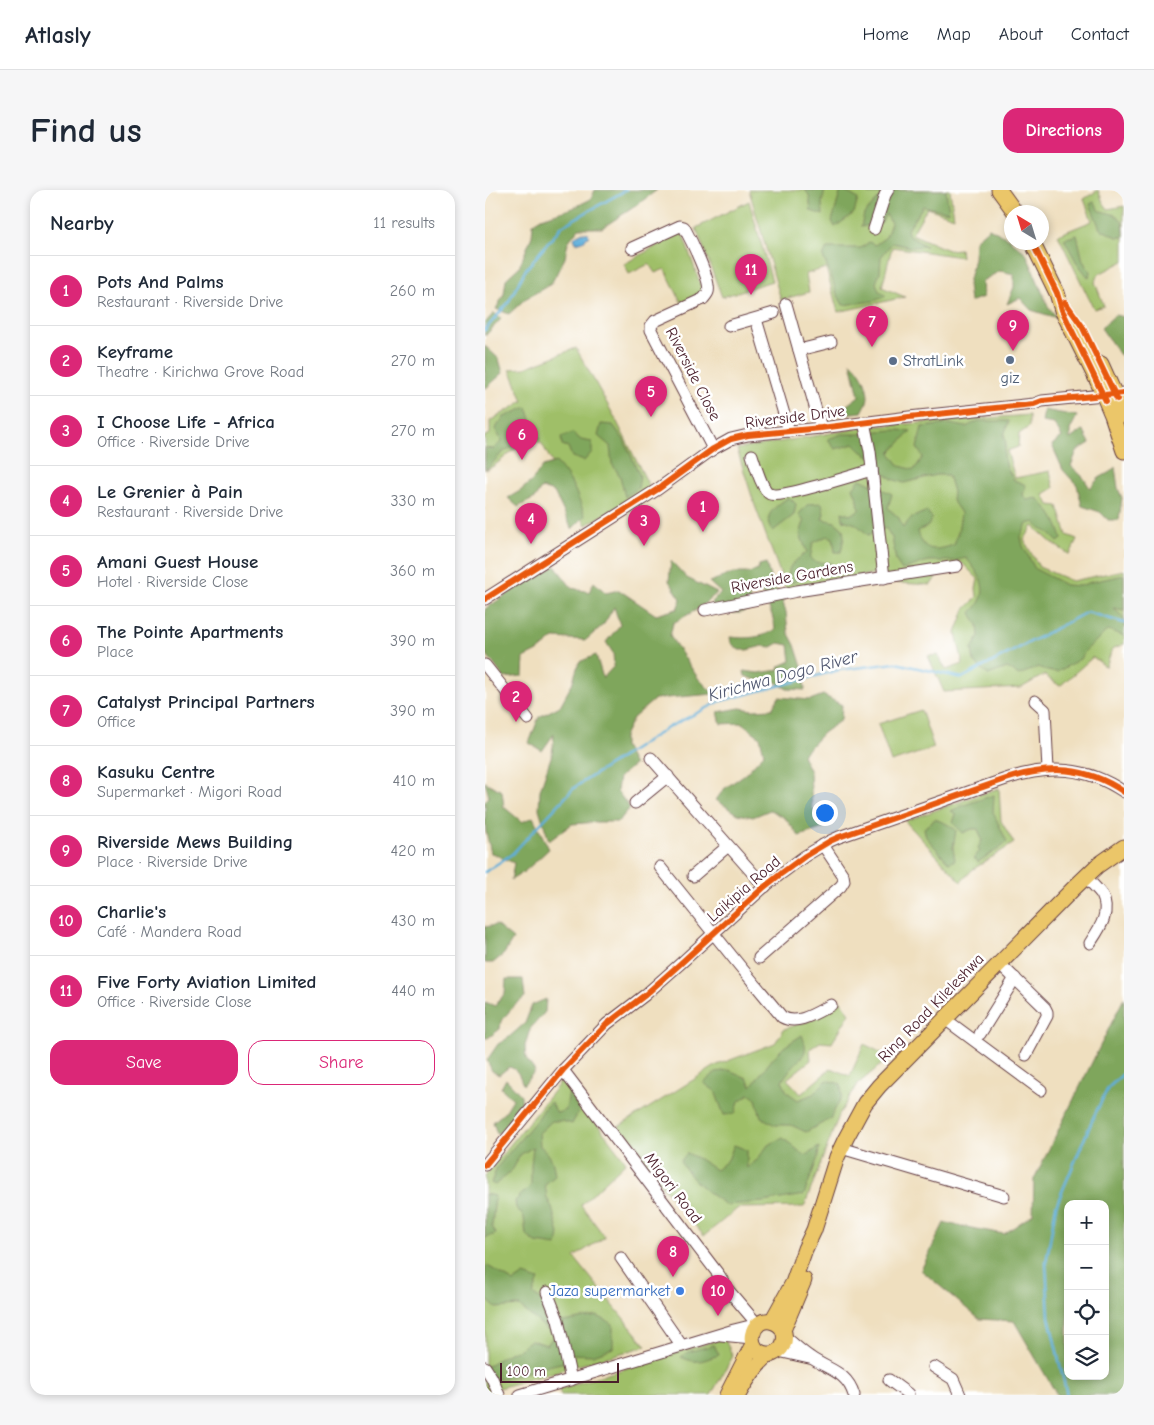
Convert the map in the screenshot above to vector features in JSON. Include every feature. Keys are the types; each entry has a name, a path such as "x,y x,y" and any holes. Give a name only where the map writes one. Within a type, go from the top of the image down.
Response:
{"main road":[{"path":"999,190 1010,205"},
{"path":"1036,250 1057,293 1069,306 1082,326 1117,400 1124,451"},
{"name":"Ring Road Kileleshwa","path":"765,1332 793,1283 802,1256 814,1230 841,1148 865,1103 879,1086 999,963 1097,866 1124,847"},
{"path":"765,1332 759,1351 767,1354 775,1352"},
{"path":"737,1395 751,1374 765,1358 783,1345 765,1332"},
{"path":"727,1395 765,1332"}],"street":[{"path":"874,229 888,190"},
{"name":"Riverside Close","path":"632,248 680,226 684,227 694,244 708,285 708,293 703,299 655,321 651,326 651,330 713,449"},
{"path":"787,304 821,428"},
{"path":"729,326 774,313"},
{"path":"756,318 789,431"},
{"path":"799,350 831,342"},
{"name":"Riverside Drive","path":"485,600 658,489 713,449 731,439 748,435 1034,404 1041,407 1117,400"},
{"path":"864,422 872,470 884,578"},
{"path":"752,455 763,486 771,495 801,490 872,470"},
{"name":"Riverside Gardens","path":"705,610 797,591 957,566"},
{"path":"485,664 528,719"},
{"path":"1035,702 1045,710 1048,770"},
{"path":"651,758 765,887"},
{"name":"Laikipia Road","path":"485,1165 563,1070 607,1024 645,994 765,887 805,856 823,845 870,825 1021,774 1064,769 1094,776 1113,784 1124,792"},
{"path":"635,803 667,776"},
{"path":"759,958 841,886 844,881 843,875 823,845"},
{"path":"693,876 728,846"},
{"path":"660,867 780,1015 792,1021 801,1019 831,1005"},
{"path":"1086,877 1101,894 1105,903 1104,922 1090,944"},
{"path":"999,963 1047,1012 1047,1016 1026,1055"},
{"path":"981,1034 1015,978"},
{"path":"945,1019 1041,1090"},
{"name":"Migori Road","path":"563,1070 719,1275 729,1291 765,1332 811,1358"},
{"path":"841,1148 1004,1196"},
{"path":"621,1258 682,1346"},
{"path":"547,1292 558,1320 571,1380"},
{"path":"520,1395 547,1391 571,1380 734,1330 750,1326 765,1332"},
{"path":"775,1352 811,1358 846,1379 854,1395"},
{"path":"485,1367 499,1395"},
{"path":"934,1367 953,1379 960,1395"},
{"path":"889,1380 908,1394"}],"green space":[{"path":"595,190 657,190 602,228 579,228 568,242 565,258 551,284 525,299 509,314 496,309 504,294 506,279 519,267 532,236 533,223 541,218 573,208 591,199"},
{"path":"749,190 950,190 954,217 927,208 912,234 948,250 960,249 961,257 892,247 882,287 905,297 838,312 826,268 806,274 809,292 781,300"},
{"path":"805,190 825,190 822,203 823,215 811,211 809,195"},
{"path":"841,190 858,199 854,213 835,227 832,221"},
{"path":"865,190 946,190 949,212 923,206 907,230 909,236 926,246 910,247 892,243 881,257 880,272 876,283 879,291 886,296 874,301 843,305 823,257 827,248 861,248 869,242 875,245 886,237 891,223 886,214 881,223 861,227 864,214 881,194 868,194"},
{"path":"1098,190 1108,209 1124,206 1124,261 1099,274 1095,282 1104,306 1094,309 1058,235 1092,221 1084,199"},
{"path":"749,201 772,281 722,297 696,228"},
{"path":"1094,202 1100,211 1116,215 1119,218 1123,225 1124,237 1117,237 1100,229 1090,204"},
{"path":"989,228 1004,236 1004,250 1022,250 1026,253 1048,306 1057,318 1031,310 1020,298 1007,304 1014,287 1014,274 1000,271 982,281 983,297 970,302 968,284 974,258 975,240"},
{"path":"682,232 703,292 682,304 665,269 655,273 649,264 629,274 624,264"},
{"path":"1077,235 1083,261 1090,271 1089,278 1077,263 1064,239"},
{"path":"494,313 501,319 485,336 485,323"},
{"path":"1115,315 1124,317 1124,354 1120,355 1101,328"},
{"path":"485,346 499,359 503,373 485,389"},
{"path":"576,348 614,416 650,488 586,525 541,442 525,443 494,466 485,470 485,436 490,434 490,421 523,401 510,369 525,368"},
{"path":"851,362 863,377 867,387 868,399 862,412 841,414 847,405 859,396"},
{"path":"527,407 540,439 522,441 502,453 487,469 485,468 485,448 494,449 502,441 495,429 504,417"},
{"path":"1044,410 1077,416 1070,430 1070,439 1083,430 1090,443 1077,451 1071,466 1083,477 1090,488 1099,478 1115,467 1118,488 1122,498 1119,520 1108,520 1100,512 1082,506 1077,485 1063,470 1052,445 1062,437 1054,424 1042,422"},
{"path":"1029,415 1029,427 1019,434 1018,447 1007,451 1015,478 1050,471 1054,488 1044,494 1049,505 1058,506 1067,535 1077,539 1070,555 1052,543 1033,526 1024,540 1039,567 1072,581 1124,570 1124,644 1112,649 1106,667 1093,657 1060,686 1044,675 1021,688 944,692 928,656 938,655 946,670 963,664 956,633 965,609 977,597 978,579 961,562 938,574 931,585 898,583 877,573 786,589 754,503 737,449 867,427"},
{"path":"978,421 1009,421 1004,435 1006,443 1004,455 1007,468 1014,480 1026,485 1023,495 1027,500 1037,498 1050,512 1058,527 1062,539 1058,542 1048,532 1039,528 1035,522 1027,524 1021,537 1023,546 1035,569 1066,585 1080,586 1124,575 1124,610 1113,608 1124,618 1124,636 1108,630 1086,650 1080,659 1057,672 1047,671 1039,667 1019,675 1007,668 988,675 974,662 972,649 979,636 978,625 971,613 979,603 983,591 978,573 966,558 954,561 928,561 902,570 896,561 892,538 886,528 868,535 856,524 843,520 842,512 850,515 859,510 858,500 853,488 860,479 892,494 888,508 899,518 903,528 911,518 927,511 932,518 928,526 918,531 920,538 927,547 936,549 954,545 961,513 952,500 953,492 948,475 936,475 904,483 892,479 879,468 876,460 861,451 854,444 835,449 828,439 842,434 896,430 911,431 890,453 900,466 914,470 923,457 917,448 922,427 950,424 966,427"},
{"path":"601,424 613,425 624,440 640,476 638,488 625,497 620,476 612,464 610,446 598,436"},
{"path":"573,433 581,440 592,442 592,452 584,461 572,457 568,447 562,445 561,437"},
{"path":"556,462 562,468 577,494 585,516 572,529 554,492 541,488 535,498 518,507 508,498 532,481 543,466"},
{"path":"789,497 796,504 794,515 773,531 769,526 769,516 775,507"},
{"path":"822,503 824,514 822,519 835,522 843,529 844,537 841,552 835,552 833,538 827,536 813,543 810,559 816,562 831,563 829,573 791,583 789,572 791,565 807,552 800,534 804,522 799,514 808,504"},
{"path":"671,561 687,578 717,593 698,609 673,623 670,636 698,678 714,694 655,699 633,718 624,736 624,746 634,765 619,777 617,791 630,808 618,822 572,824 549,841 539,809 540,790 552,754 554,734 542,751 529,743 539,717 560,706 572,684 579,662 596,655 603,678 614,666 613,653 606,642 620,625 614,607 604,624 586,640 554,638 538,651 524,658 523,676 504,678 485,652 485,609 530,579 555,566 572,588 589,592 594,582 606,593 619,590 656,615 677,609 681,599 669,581"},
{"path":"766,563 773,587 785,598 783,603 788,632 795,645 803,670 805,690 787,689 774,681 756,680 745,676 744,671 758,673 779,670 780,666 791,661 789,645 779,643 772,647 763,646 739,650 731,643 730,637 753,637 775,630 772,615 762,593 752,590 749,594 751,609 740,613 710,613 712,602 721,593 709,582 734,573 749,573 758,570 759,565"},
{"path":"823,695 842,705 841,720 823,733 802,755 810,772 812,807 824,828 799,836 785,818 770,810 753,817 738,814 716,800 724,789 745,774 764,754 760,737 742,723 721,724 718,712 740,708 753,710 772,709 779,697 810,700"},
{"path":"921,710 934,748 891,762 878,724"},
{"path":"485,782 502,791 504,807 522,822 533,817 549,849 524,872 511,880 514,863 491,853 486,832 485,801 489,797"},
{"path":"999,788 1001,821 1014,843 972,870 961,882 905,821"},
{"path":"994,795 993,812 1007,842 978,862 974,858 980,851 978,848 982,840 978,829 972,829 963,833 953,823 956,814 951,811"},
{"path":"935,819 956,830 953,848 955,860 949,863 926,837 924,828"},
{"path":"496,925 513,939 504,954 493,963 485,963 485,927"},
{"path":"506,979 523,979 525,997 501,1021 500,1029 488,1038 485,1038 485,1002 495,1006 505,993"},
{"path":"1124,998 1124,1395 1057,1395 1014,1321 979,1319 921,1270 944,1223 1004,1234 1033,1214 1034,1179"},
{"path":"546,999 545,1012 530,1029 525,1046 526,1059 535,1071 523,1085 518,1074 512,1068 509,1067 499,1075 492,1071 487,1060 498,1044 525,1023 532,1005"},
{"path":"840,1000 850,1013 832,1043 820,1042 810,1049 811,1060 787,1079 801,1094 831,1068 850,1076 864,1044 890,1057 858,1084 840,1113 804,1207 738,1208 704,1236 642,1162 618,1127 717,1065 775,1043 784,1029 814,1019"},
{"path":"802,1035 805,1051 782,1081 787,1092 798,1100 813,1094 827,1080 841,1084 842,1096 830,1119 806,1132 791,1125 775,1125 761,1117 756,1099 749,1094 739,1101 735,1114 724,1115 715,1091 704,1083 716,1072 729,1070 747,1078 751,1086 784,1047"},
{"path":"506,1079 521,1095 522,1110 507,1127 497,1134 493,1122 505,1112 513,1099 501,1088"},
{"path":"563,1079 626,1162 581,1205 605,1237 574,1257 646,1346 485,1392 485,1176"},
{"path":"569,1091 579,1111 572,1124 552,1121 539,1133 540,1146 553,1163 555,1176 545,1184 547,1198 552,1208 559,1234 557,1246 536,1243 526,1235 524,1217 516,1208 515,1201 531,1185 533,1147 520,1155 513,1169 495,1185 491,1183 497,1167 546,1106 551,1102 557,1113 566,1110"},
{"path":"783,1138 805,1156 819,1147 818,1157 804,1195 763,1202 726,1205 695,1181 680,1162 687,1153 716,1170 728,1160 734,1145 747,1150 747,1168 757,1160 768,1145"},
{"path":"485,1194 495,1196 492,1226 496,1234 485,1238"},
{"path":"488,1266 514,1282 524,1275 539,1280 533,1294 550,1314 563,1322 597,1316 613,1324 613,1348 593,1355 568,1354 566,1362 506,1378 485,1381 485,1367 509,1353 517,1351 531,1340 547,1345 554,1335 519,1306 496,1308 485,1298 485,1267"},
{"path":"724,1338 733,1356 711,1395 561,1395 559,1389"},
{"path":"714,1345 719,1355 696,1361 681,1357 688,1352"}],"water":[{"path":"583,232 588,233 589,236 583,241 576,243 574,238"}],"waterway":[{"path":"485,330 508,303 526,269 562,226 626,190"},
{"name":"Kirichwa Dogo River","path":"485,872 512,854 575,787 669,727 721,701 839,670 896,663 962,678 1087,612 1124,623"},
{"path":"1067,1395 1049,1317 1046,1263 1056,1206 1094,1116 1108,1088 1124,1073"}],"cycle path":[{"path":"1036,250 1057,293 1062,310 1106,401"},
{"path":"1065,302 1082,326 1117,399"},
{"path":"485,599 658,489 713,449 731,439 748,435 1124,393"},
{"path":"485,1165 563,1070 607,1024 645,995 763,888 805,856 830,841 1006,779 1037,771 1067,770 1081,773 1110,783 1124,792"}],"place":[{"name":"Five Forty Aviation Limited","path":"751,295"},
{"name":"Catalyst Principal Partners","path":"872,347"},
{"name":"Riverside Mews Building","path":"1013,351"},
{"name":"giz","path":"1010,360"},
{"name":"StratLink","path":"893,361"},
{"name":"Amani Guest House","path":"651,417"},
{"name":"The Pointe Apartments","path":"522,460"},
{"name":"Pots And Palms","path":"703,532"},
{"name":"Le Grenier à Pain","path":"531,544"},
{"name":"I Choose Life - Africa","path":"644,546"},
{"name":"Keyframe","path":"516,722"},
{"name":"Kasuku Centre","path":"673,1277"},
{"name":"Jaza supermarket","path":"680,1291"},
{"name":"Charlie's","path":"718,1316"}]}
